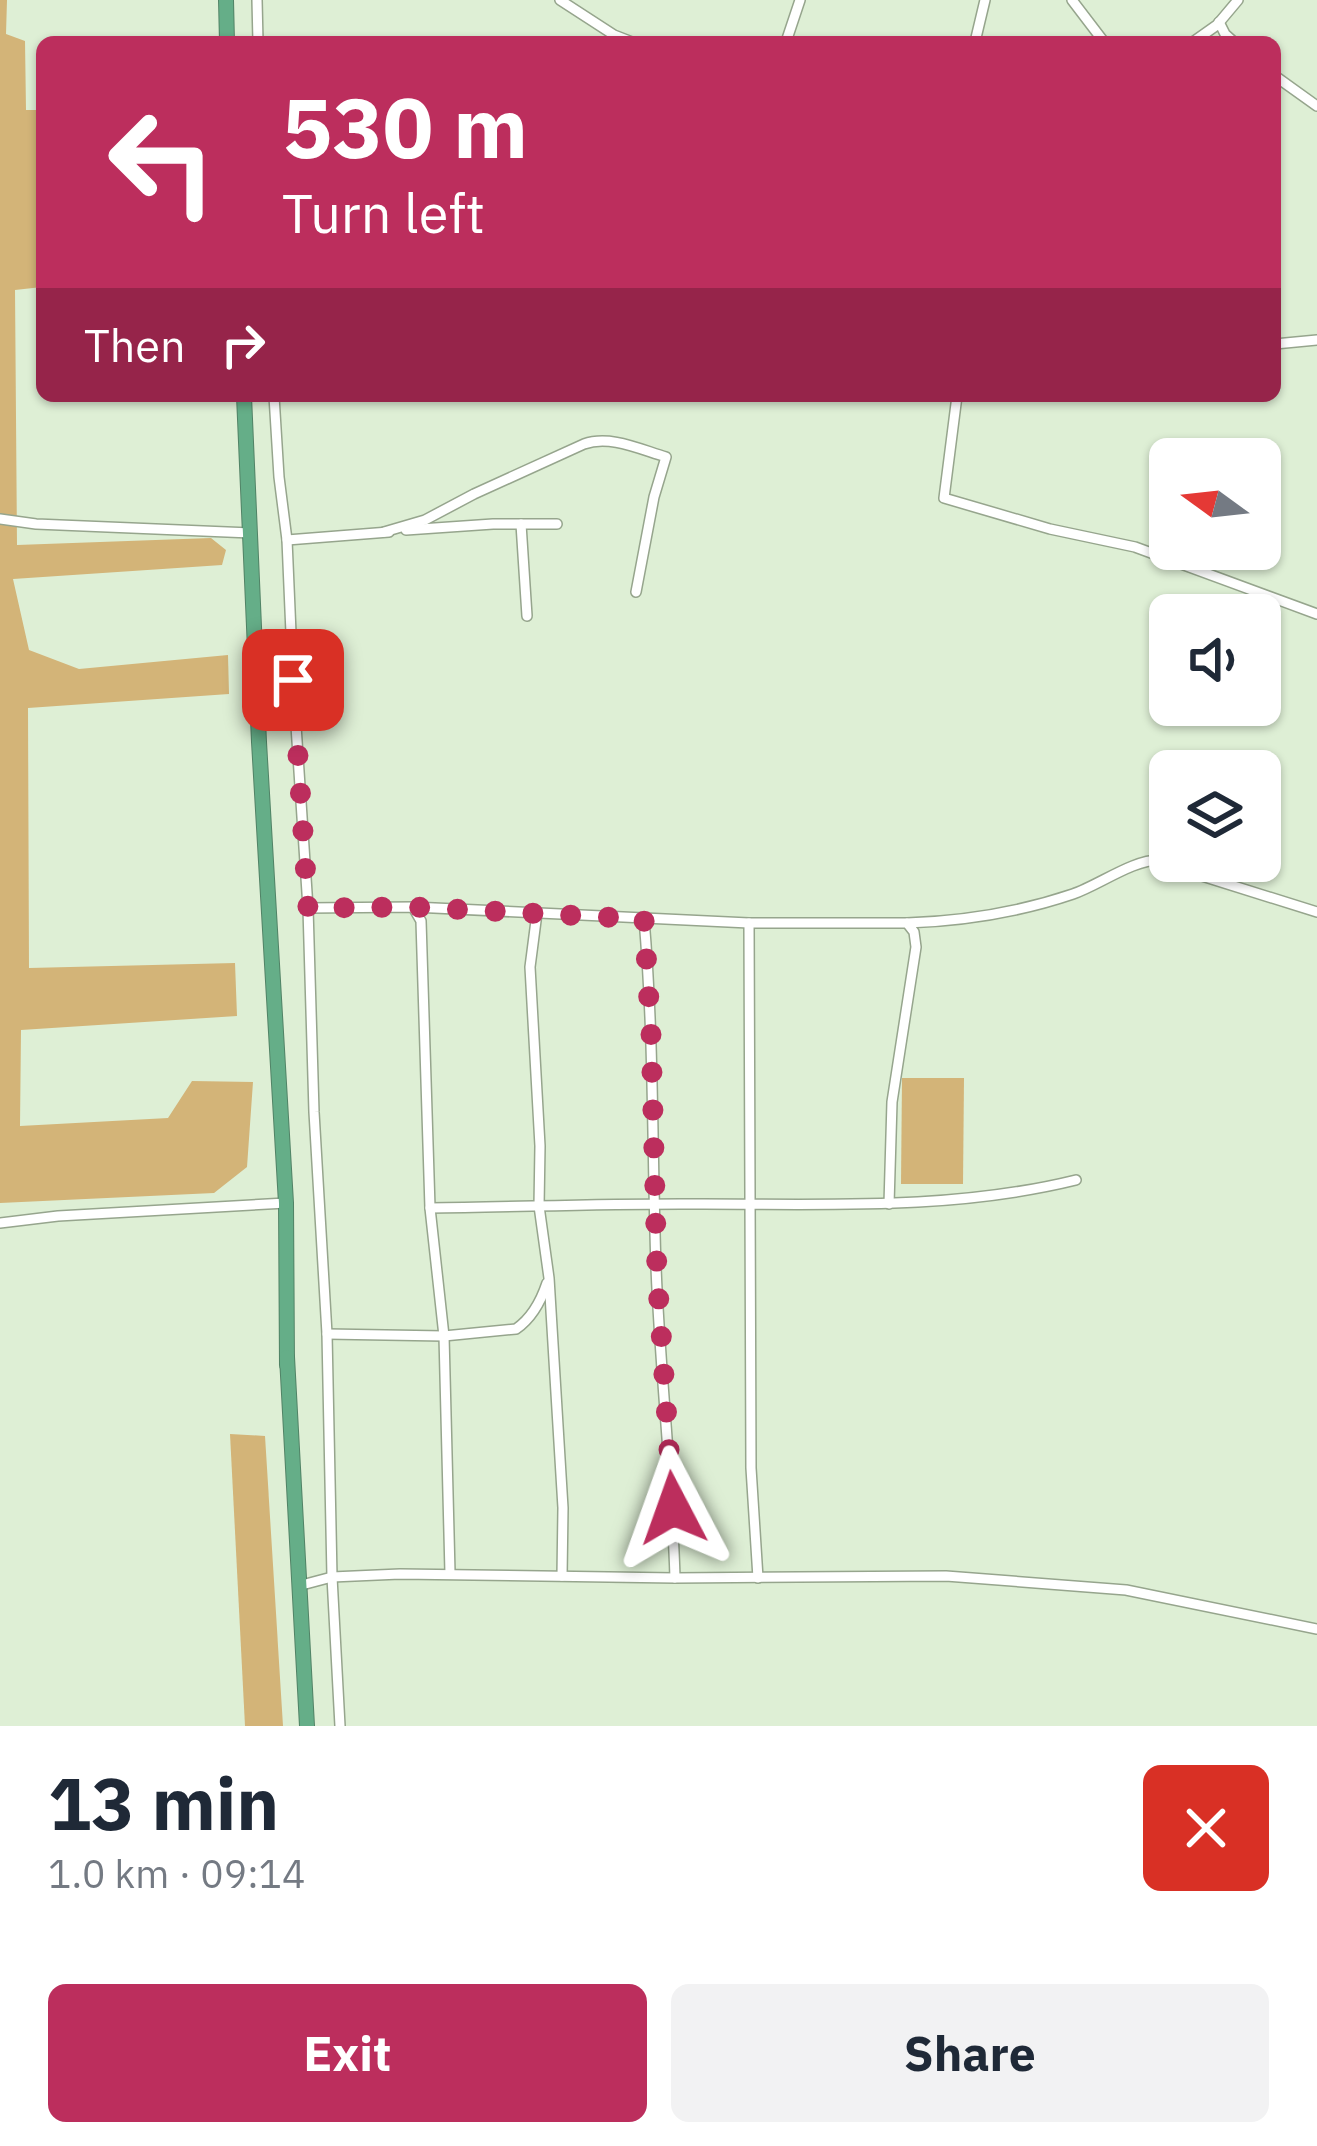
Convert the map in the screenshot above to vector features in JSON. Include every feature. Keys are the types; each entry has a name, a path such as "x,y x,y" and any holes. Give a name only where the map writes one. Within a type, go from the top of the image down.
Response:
{"highway":[{"path":"226,0 227,36"},
{"path":"244,402 307,1726"}],"street":[{"path":"257,0 258,36"},
{"path":"560,0 620,36"},
{"path":"791,36 800,0"},
{"path":"976,36 985,0"},
{"path":"1072,0 1100,36"},
{"path":"1201,36 1238,0"},
{"path":"1219,22 1227,36"},
{"path":"1281,80 1317,106"},
{"path":"1281,343 1317,340"},
{"path":"274,402 308,908 340,1726"},
{"path":"956,402 944,498 1050,529 1135,547 1317,614"},
{"path":"384,532 421,522 584,444 612,441 666,457 637,592"},
{"path":"0,519 251,532"},
{"path":"521,524 527,616"},
{"path":"287,540 452,526 557,524"},
{"path":"308,908 413,907 749,923 907,923 992,915 1070,896 1132,867 1159,860 1317,912"},
{"path":"413,907 421,921 430,1208 444,1336 450,1573"},
{"path":"537,913 530,967 539,1206 549,1278 563,1508 562,1576"},
{"path":"644,919 675,1578"},
{"path":"749,923 751,1468 758,1578"},
{"path":"889,1204 892,1102 916,947 907,923"},
{"path":"430,1208 889,1204 1033,1191 1076,1180"},
{"path":"0,1223 282,1203"},
{"path":"327,1334 444,1336 516,1329 542,1300 549,1278"},
{"path":"298,1586 332,1576 450,1573 675,1578 946,1576 1126,1590 1317,1629"}],"shaded area":[{"path":"0,0 7,0 6,34 25,41 26,110 36,110 36,288 15,290 17,545 211,538 226,550 222,565 13,579 29,650 79,669 228,655 229,694 28,708 29,968 235,963 237,1016 21,1030 20,1126 168,1118 192,1081 253,1082 247,1167 214,1193 0,1203"},
{"path":"902,1078 964,1078 963,1184 901,1184"},
{"path":"230,1434 265,1436 283,1726 245,1726"}],"route":[{"path":"293,680 308,908 413,907 644,919 657,1273 673,1508"}]}
